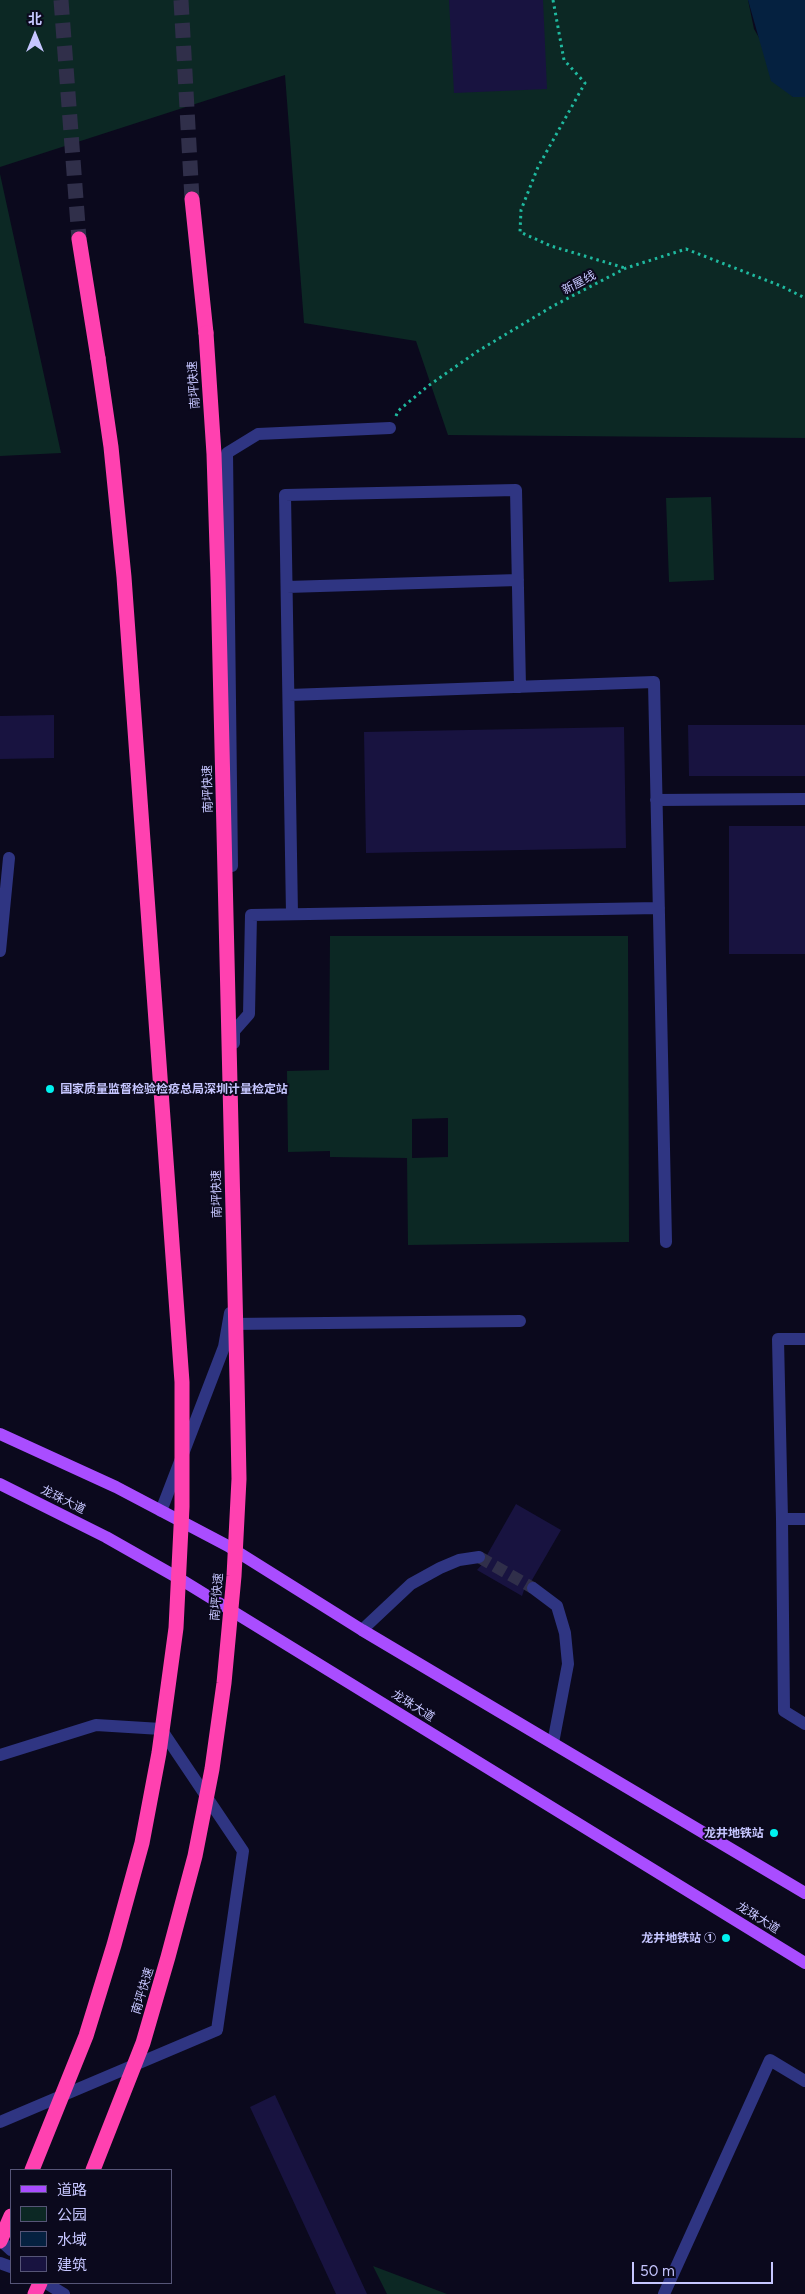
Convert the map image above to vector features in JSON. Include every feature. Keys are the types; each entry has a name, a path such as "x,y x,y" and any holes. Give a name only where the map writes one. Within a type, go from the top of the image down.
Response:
{"highway":[{"name":"南坪快速","path":"94,2169 143,2043 195,1856 212,1769 224,1683 234,1576 239,1479 214,454 206,333 192,198"},
{"path":"32,2169 86,2036 114,1946 142,1843 159,1753 176,1628 182,1507 182,1382 124,577 111,446 79,239"},
{"path":"0,2240 10,2218"}],"main road":[{"path":"0,1434 161,1511 228,1546 362,1630 805,1893"},
{"name":"龙珠大道","path":"0,1484 106,1537 180,1579 805,1963"}],"street":[{"path":"161,1511 224,1347 230,1324 234,1252 234,1031 227,453 258,434 390,428"},
{"path":"292,914 290,696 284,495 516,490 520,687"},
{"path":"287,587 518,580"},
{"path":"290,696 654,682 666,1242"},
{"path":"656,800 805,799"},
{"path":"0,951 9,858"},
{"path":"234,1031 248,1014 250,915 659,908"},
{"path":"230,1324 520,1321"},
{"path":"805,1339 778,1339 784,1711 805,1724"},
{"path":"782,1519 805,1519"},
{"path":"362,1630 411,1584 452,1563 479,1557"},
{"path":"533,1588 557,1606 565,1633 568,1664 553,1743"},
{"path":"0,1755 96,1725 161,1729 243,1851 218,2030 0,2122"},
{"path":"664,2294 770,2060 805,2081"},
{"path":"0,2240 10,2249"},
{"path":"48,2284 64,2294"}],"path":[{"path":"553,0 564,60 586,83 538,167 521,210 520,232 551,246 626,268"},
{"name":"新屋线","path":"390,428 398,411 428,386 478,351 553,306 626,268 686,249 781,286 805,298"}],"green space":[{"path":"0,0 748,0 754,29 793,97 805,97 805,438 448,435 416,341 304,323 285,75 0,167"},
{"path":"0,174 61,453 0,456"},
{"path":"711,497 714,580 669,582 666,498"},
{"path":"330,936 628,936 629,1242 408,1245 407,1158 330,1157 330,1151 288,1152 287,1071 329,1070","holes":["448,1118 448,1157 412,1158 412,1119"]},
{"path":"373,2266 447,2294 387,2294"}],"water":[{"path":"748,0 805,0 805,97 793,97 771,81"}],"building":[{"path":"449,0 543,0 547,89 454,93"},
{"path":"54,715 54,758 0,759 0,716"},
{"path":"688,725 805,725 805,776 689,776"},
{"path":"624,727 626,848 366,853 364,732"},
{"path":"729,826 805,826 805,954 729,954"},
{"path":"516,1504 561,1530 532,1580 526,1584 522,1596 477,1570 486,1560"},
{"path":"275,2095 367,2294 336,2294 250,2107"}],"tunnel":[{"path":"61,0 79,239"},
{"path":"181,0 192,199"},
{"path":"479,1557 533,1588"}],"place":[{"name":"国家质量监督检验检疫总局深圳计量检定站","path":"50,1089"},
{"name":"龙井地铁站","path":"774,1833"},
{"name":"龙井地铁站 ①","path":"726,1938"}]}
